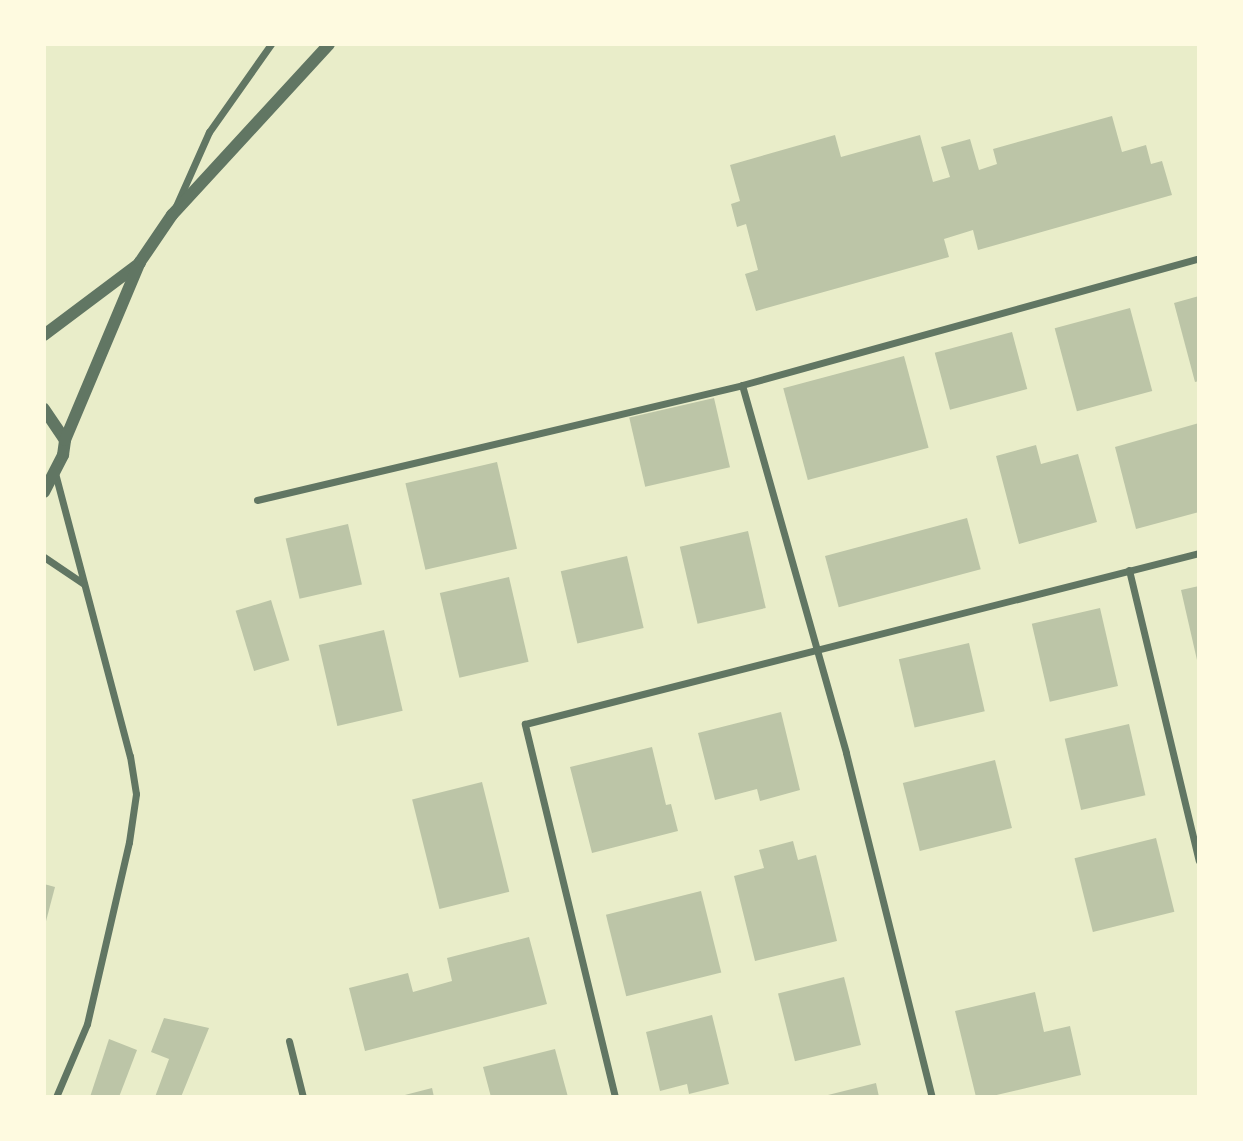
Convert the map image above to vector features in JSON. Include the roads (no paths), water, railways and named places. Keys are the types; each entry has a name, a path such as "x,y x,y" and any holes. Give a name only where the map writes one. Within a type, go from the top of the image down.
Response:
{"street":[{"path":"172,215 209,132 271,44"},
{"path":"44,492 63,455 65,440 140,262 172,215 329,44"},
{"path":"257,500 742,385 1199,258"},
{"path":"44,335 140,262"},
{"path":"742,385 846,753 932,1097"},
{"path":"44,409 65,440"},
{"path":"55,473 130,756 136,794 129,842 87,1024 56,1097"},
{"path":"615,1097 525,724 1199,554"},
{"path":"44,557 85,584"},
{"path":"1129,570 1199,861"},
{"path":"289,1041 303,1097"}]}
